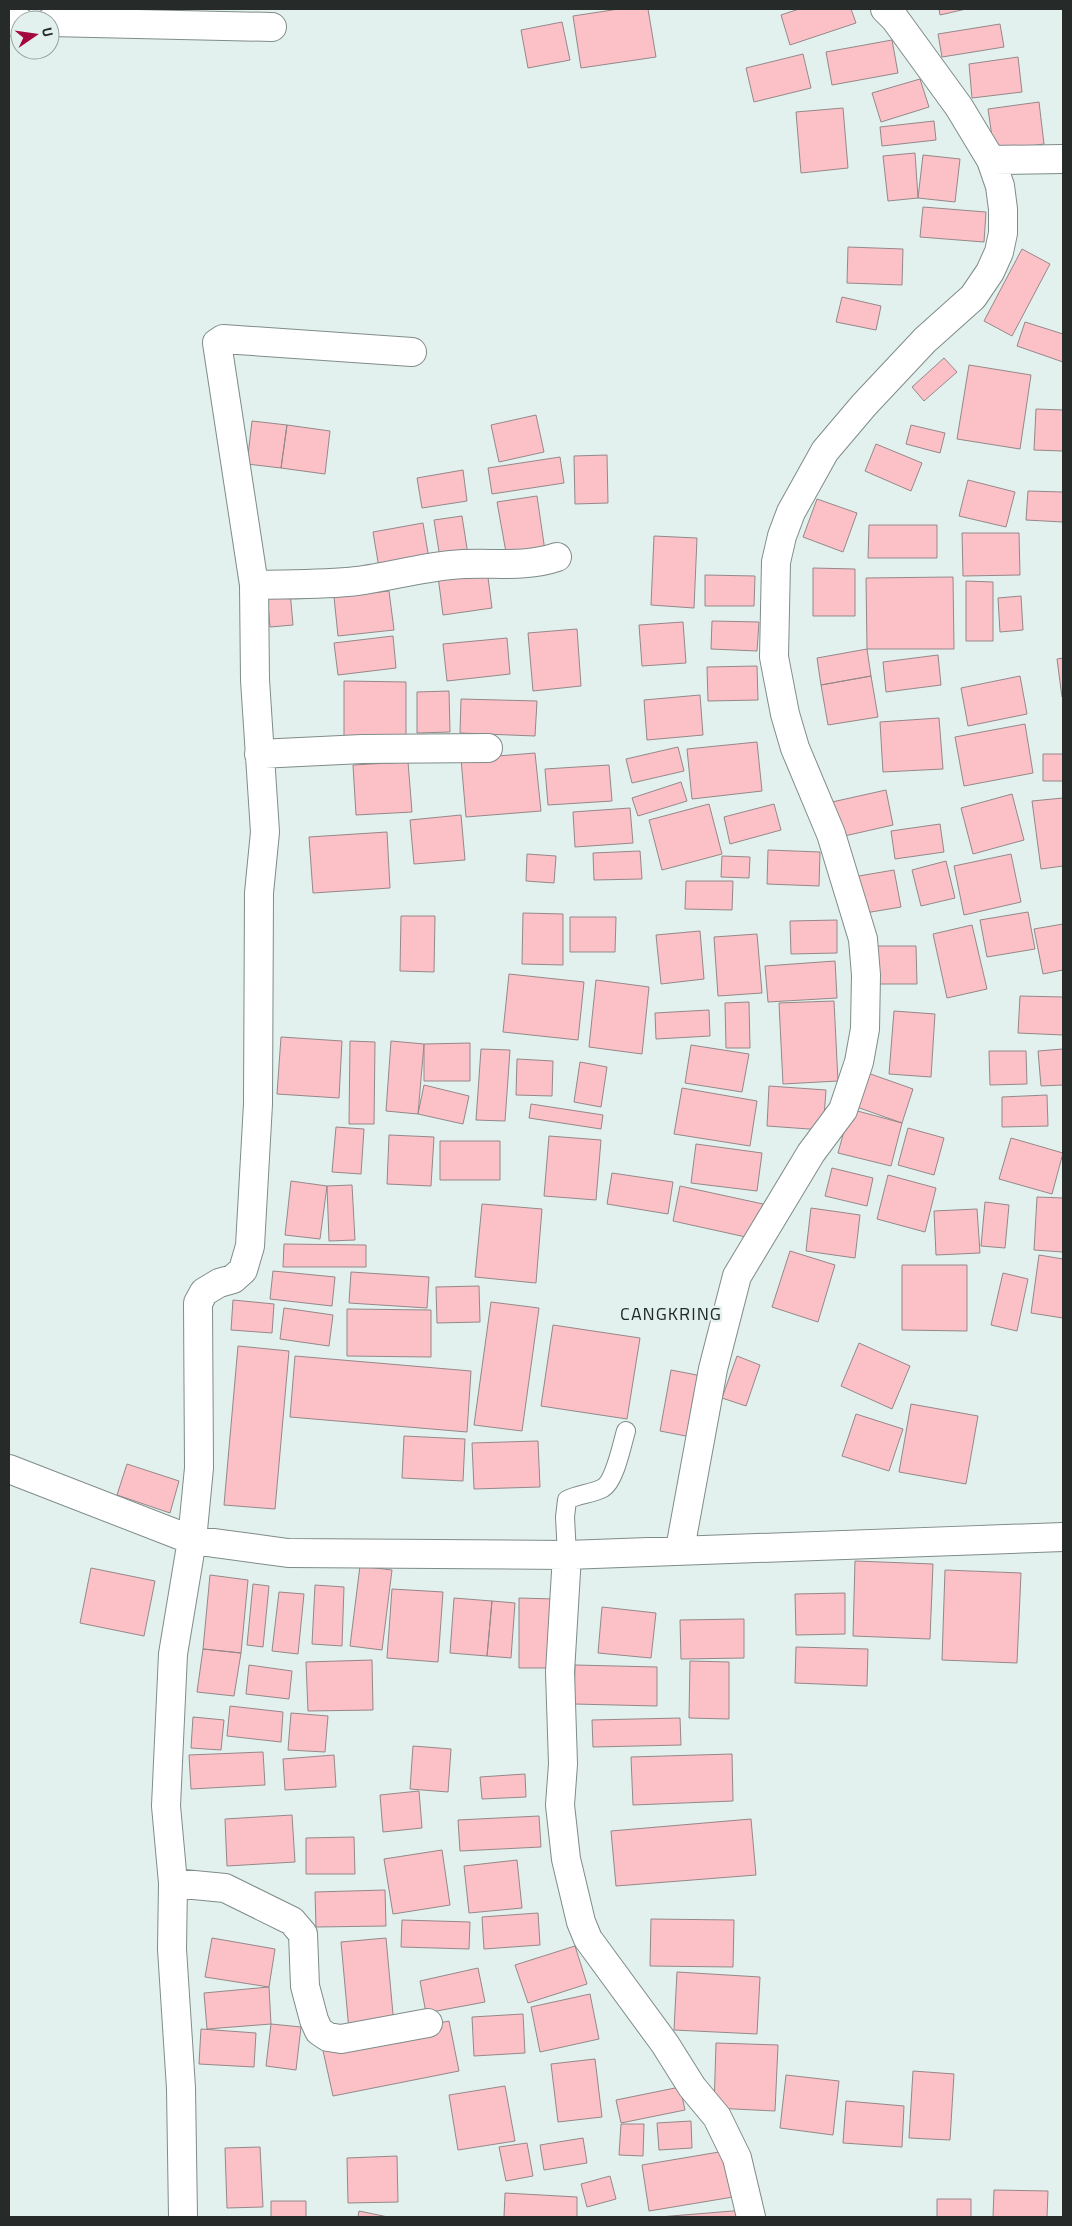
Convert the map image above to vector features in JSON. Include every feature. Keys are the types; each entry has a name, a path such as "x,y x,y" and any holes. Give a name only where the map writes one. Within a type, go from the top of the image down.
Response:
{"street":[{"path":"680,1549 713,1369 738,1276 811,1153 843,1110 858,1062 865,1029 866,975 863,939 831,834 795,748 785,714 774,657 776,562 782,536 791,512 825,451 864,405 925,340 973,297 990,272 999,252 1003,225 1000,186 991,160 959,107 895,19 885,9"},
{"path":"60,22 272,27"},
{"path":"991,160 1063,159"},
{"path":"183,2217 181,2088 172,1949 173,1883 166,1806 173,1654 192,1540 199,1468 198,1303 204,1292 220,1283 233,1279 243,1270 250,1246 258,1104 259,893 265,832 259,754 254,585 217,343 223,339 412,352"},
{"path":"254,585 356,581 449,565 481,562 510,565 542,562 556,557"},
{"path":"259,754 362,749 488,748"},
{"path":"9,1469 192,1540 288,1553 567,1555 680,1549 1063,1537"},
{"path":"567,1555 560,1672 563,1764 560,1805 566,1859 581,1922 588,1939 665,2044 692,2087 717,2117 737,2158 751,2217"},
{"path":"173,1883 225,1888 292,1921 303,1934 305,1986 314,2020 320,2031 328,2037 341,2039 428,2024"}],"lane":[{"path":"567,1555 565,1517 567,1500 579,1494 594,1492 605,1487 611,1478 626,1431"}],"building":[{"path":"619,9 648,9 656,57 581,68 573,16"},
{"path":"799,9 851,9 856,23 790,45 781,15"},
{"path":"939,9 966,9 940,15"},
{"path":"562,22 570,60 528,68 521,30"},
{"path":"1000,24 1004,47 942,57 938,34"},
{"path":"892,40 898,73 832,85 826,52"},
{"path":"803,54 811,88 754,102 746,68"},
{"path":"1018,57 1022,92 972,98 969,64"},
{"path":"920,79 929,107 881,122 872,93"},
{"path":"1039,102 1044,144 994,151 988,109"},
{"path":"843,108 848,168 801,173 796,112"},
{"path":"934,121 936,140 882,146 880,127"},
{"path":"915,153 918,198 888,201 883,156"},
{"path":"923,155 960,159 955,202 918,198"},
{"path":"923,207 986,212 984,242 920,237"},
{"path":"848,247 903,249 902,285 847,283"},
{"path":"1022,249 1050,264 1012,336 984,321"},
{"path":"842,297 881,306 876,330 836,322"},
{"path":"1025,322 1063,334 1063,362 1017,346"},
{"path":"944,358 957,372 924,401 912,387"},
{"path":"969,365 1031,375 1020,449 957,439"},
{"path":"1036,409 1063,410 1063,451 1034,450"},
{"path":"536,415 544,452 499,462 491,425"},
{"path":"252,421 287,425 281,468 247,464"},
{"path":"287,425 330,431 325,474 281,468"},
{"path":"911,425 945,433 940,453 906,444"},
{"path":"876,444 922,463 911,491 865,471"},
{"path":"607,455 608,503 575,504 574,456"},
{"path":"560,457 564,483 492,494 488,468"},
{"path":"463,470 467,501 422,508 417,478"},
{"path":"968,480 1015,492 1006,527 959,516"},
{"path":"1028,491 1063,492 1063,522 1026,520"},
{"path":"537,496 545,551 507,558 497,502"},
{"path":"817,499 857,513 843,552 803,537"},
{"path":"462,516 468,555 440,558 434,520"},
{"path":"423,523 430,565 380,574 373,532"},
{"path":"869,525 937,525 937,558 868,558"},
{"path":"962,533 1019,533 1020,575 963,576"},
{"path":"654,536 697,538 694,608 651,605"},
{"path":"813,568 855,569 855,616 813,616"},
{"path":"487,570 492,608 443,615 438,576"},
{"path":"705,575 755,576 754,606 705,606"},
{"path":"953,577 954,649 867,649 866,578"},
{"path":"966,581 993,582 993,641 966,641"},
{"path":"290,591 293,625 270,627 267,592"},
{"path":"389,591 394,630 338,636 334,597"},
{"path":"1021,596 1023,630 1000,632 998,598"},
{"path":"712,621 759,622 757,651 711,649"},
{"path":"683,622 686,663 642,666 639,625"},
{"path":"577,629 581,686 533,691 528,633"},
{"path":"393,636 396,668 338,675 334,643"},
{"path":"507,638 510,674 447,681 443,644"},
{"path":"867,649 871,676 821,685 817,658"},
{"path":"938,655 941,685 886,692 883,662"},
{"path":"1063,658 1063,697 1062,697 1057,659"},
{"path":"757,666 758,700 708,701 707,667"},
{"path":"871,676 878,717 828,725 821,685"},
{"path":"1020,676 1027,714 968,726 961,688"},
{"path":"344,681 406,682 406,741 344,741"},
{"path":"449,691 450,732 417,733 417,692"},
{"path":"700,695 703,735 647,740 644,700"},
{"path":"461,699 537,701 535,736 460,733"},
{"path":"939,718 943,769 883,772 880,722"},
{"path":"1025,724 1033,773 964,786 955,737"},
{"path":"757,742 762,791 692,799 687,749"},
{"path":"678,747 684,771 632,783 626,759"},
{"path":"535,753 541,811 466,817 461,759"},
{"path":"1043,754 1063,754 1063,781 1043,781"},
{"path":"408,762 412,812 356,815 353,765"},
{"path":"609,765 612,801 548,805 545,769"},
{"path":"681,782 687,801 638,816 632,798"},
{"path":"886,790 893,825 840,837 832,802"},
{"path":"1012,794 1024,840 973,854 961,808"},
{"path":"1063,798 1063,866 1041,869 1032,801"},
{"path":"709,804 722,854 662,870 649,820"},
{"path":"774,804 781,830 730,844 724,817"},
{"path":"630,808 633,843 575,847 573,812"},
{"path":"461,815 465,860 414,864 410,820"},
{"path":"940,824 944,852 895,859 891,831"},
{"path":"387,832 390,888 313,893 309,837"},
{"path":"768,850 820,852 819,886 767,884"},
{"path":"640,851 642,879 594,880 593,853"},
{"path":"527,854 556,856 554,883 526,881"},
{"path":"1011,854 1021,902 964,915 954,866"},
{"path":"722,856 750,857 749,878 721,877"},
{"path":"946,861 955,898 921,906 912,870"},
{"path":"894,870 901,907 859,914 853,877"},
{"path":"686,881 733,881 732,910 685,909"},
{"path":"1028,912 1035,949 987,957 980,920"},
{"path":"523,913 563,914 563,965 522,964"},
{"path":"401,916 435,916 434,972 400,971"},
{"path":"570,917 616,917 615,952 570,952"},
{"path":"837,920 837,953 791,954 790,921"},
{"path":"1063,924 1063,970 1043,974 1034,929"},
{"path":"972,925 987,989 947,998 933,934"},
{"path":"700,931 704,979 661,984 656,935"},
{"path":"757,934 762,993 718,996 714,937"},
{"path":"876,946 916,946 917,984 877,984"},
{"path":"835,961 837,998 768,1002 765,966"},
{"path":"509,974 584,982 578,1040 503,1032"},
{"path":"596,980 649,987 642,1054 589,1047"},
{"path":"1020,996 1063,997 1063,1035 1018,1033"},
{"path":"834,1001 838,1081 783,1084 779,1003"},
{"path":"749,1002 750,1048 726,1048 725,1003"},
{"path":"709,1010 710,1036 656,1039 655,1013"},
{"path":"894,1011 935,1014 931,1077 889,1074"},
{"path":"281,1037 342,1041 339,1098 277,1094"},
{"path":"350,1041 375,1042 374,1124 349,1124"},
{"path":"391,1041 424,1044 418,1114 386,1111"},
{"path":"470,1043 470,1081 424,1081 424,1044"},
{"path":"691,1045 749,1054 742,1092 685,1083"},
{"path":"481,1049 510,1050 505,1121 476,1120"},
{"path":"1063,1049 1063,1085 1041,1086 1038,1051"},
{"path":"989,1051 1026,1051 1027,1084 990,1085"},
{"path":"517,1059 553,1061 552,1096 516,1095"},
{"path":"580,1062 607,1067 601,1107 574,1102"},
{"path":"862,1071 913,1089 902,1123 851,1105"},
{"path":"424,1085 469,1096 463,1124 418,1114"},
{"path":"769,1086 826,1090 823,1130 767,1126"},
{"path":"682,1088 757,1101 750,1146 674,1134"},
{"path":"1047,1095 1048,1126 1002,1127 1002,1097"},
{"path":"531,1104 603,1115 601,1129 529,1118"},
{"path":"850,1109 902,1123 891,1166 838,1153"},
{"path":"336,1127 364,1129 361,1174 332,1172"},
{"path":"908,1128 944,1138 934,1175 898,1165"},
{"path":"389,1135 434,1137 431,1186 387,1184"},
{"path":"549,1136 601,1140 596,1200 544,1196"},
{"path":"1011,1138 1063,1153 1052,1194 999,1179"},
{"path":"440,1141 500,1141 500,1180 440,1180"},
{"path":"696,1144 762,1153 757,1191 691,1183"},
{"path":"832,1168 873,1178 867,1206 825,1196"},
{"path":"612,1173 673,1182 668,1214 607,1204"},
{"path":"888,1175 936,1188 925,1232 877,1219"},
{"path":"291,1181 327,1186 320,1239 285,1235"},
{"path":"352,1185 355,1240 329,1241 327,1186"},
{"path":"680,1186 763,1204 755,1239 673,1221"},
{"path":"1037,1197 1063,1198 1063,1252 1034,1250"},
{"path":"985,1202 1009,1205 1005,1248 981,1246"},
{"path":"482,1204 542,1209 536,1283 475,1277"},
{"path":"811,1208 860,1215 855,1258 806,1251"},
{"path":"977,1209 980,1253 936,1255 934,1211"},
{"path":"284,1244 366,1245 366,1267 283,1267"},
{"path":"790,1251 835,1265 818,1322 772,1307"},
{"path":"1039,1255 1063,1259 1063,1318 1031,1313"},
{"path":"902,1265 967,1265 967,1331 902,1330"},
{"path":"273,1271 335,1277 332,1306 270,1299"},
{"path":"351,1272 429,1277 427,1308 349,1303"},
{"path":"1003,1273 1028,1279 1017,1331 991,1325"},
{"path":"479,1286 480,1322 437,1323 436,1287"},
{"path":"233,1300 274,1304 272,1333 231,1330"},
{"path":"491,1302 539,1308 522,1431 474,1425"},
{"path":"284,1308 333,1315 329,1346 280,1339"},
{"path":"347,1309 431,1310 431,1357 347,1356"},
{"path":"553,1325 640,1338 627,1419 541,1406"},
{"path":"859,1343 910,1366 892,1409 841,1386"},
{"path":"238,1346 289,1351 275,1509 224,1505"},
{"path":"295,1356 471,1371 467,1432 290,1417"},
{"path":"737,1356 760,1365 746,1406 722,1398"},
{"path":"671,1370 707,1377 696,1438 660,1431"},
{"path":"911,1404 978,1416 966,1484 899,1472"},
{"path":"856,1414 903,1429 889,1471 842,1456"},
{"path":"404,1436 465,1439 463,1481 402,1478"},
{"path":"538,1441 540,1487 474,1489 472,1443"},
{"path":"127,1464 179,1481 170,1513 117,1495"},
{"path":"855,1561 933,1564 930,1639 853,1636"},
{"path":"360,1566 392,1570 382,1650 350,1646"},
{"path":"91,1568 155,1581 144,1636 80,1623"},
{"path":"945,1570 1021,1573 1017,1663 942,1660"},
{"path":"210,1575 248,1580 241,1653 203,1649"},
{"path":"253,1584 269,1586 263,1647 247,1645"},
{"path":"315,1585 344,1587 342,1646 312,1644"},
{"path":"392,1589 443,1592 438,1662 387,1658"},
{"path":"279,1592 304,1594 298,1654 272,1651"},
{"path":"845,1593 845,1634 796,1635 795,1594"},
{"path":"454,1598 492,1601 487,1656 450,1653"},
{"path":"519,1598 555,1599 554,1668 519,1668"},
{"path":"492,1601 515,1603 511,1658 487,1656"},
{"path":"602,1607 656,1613 651,1658 598,1653"},
{"path":"744,1619 744,1658 681,1659 680,1620"},
{"path":"796,1647 868,1649 867,1686 795,1683"},
{"path":"203,1649 241,1653 234,1696 197,1692"},
{"path":"372,1660 373,1710 308,1711 306,1662"},
{"path":"690,1661 729,1662 729,1719 689,1718"},
{"path":"249,1665 292,1671 289,1699 246,1694"},
{"path":"575,1665 657,1667 657,1706 574,1704"},
{"path":"230,1706 283,1712 281,1742 227,1736"},
{"path":"291,1713 328,1716 325,1752 288,1750"},
{"path":"193,1717 224,1720 221,1750 191,1748"},
{"path":"680,1718 681,1745 593,1747 592,1720"},
{"path":"413,1746 451,1749 448,1792 410,1789"},
{"path":"263,1752 265,1785 191,1789 189,1755"},
{"path":"732,1754 733,1801 633,1805 631,1757"},
{"path":"334,1755 336,1787 285,1790 283,1759"},
{"path":"525,1774 526,1797 482,1799 480,1777"},
{"path":"419,1791 422,1828 383,1832 380,1795"},
{"path":"292,1815 295,1862 227,1866 225,1819"},
{"path":"539,1816 541,1847 460,1851 458,1820"},
{"path":"751,1819 756,1875 616,1886 611,1831"},
{"path":"354,1837 355,1874 306,1874 306,1838"},
{"path":"442,1850 450,1905 393,1914 384,1859"},
{"path":"517,1860 522,1908 469,1913 464,1866"},
{"path":"385,1890 386,1926 316,1927 315,1892"},
{"path":"538,1913 540,1945 484,1949 482,1917"},
{"path":"651,1919 734,1920 733,1967 650,1966"},
{"path":"402,1920 470,1922 469,1949 401,1947"},
{"path":"212,1938 275,1949 269,1987 205,1977"},
{"path":"386,1938 394,2025 349,2030 341,1942"},
{"path":"575,1946 587,1984 528,2003 515,1965"},
{"path":"478,1968 485,2002 426,2013 420,1981"},
{"path":"677,1972 760,1977 757,2034 674,2030"},
{"path":"269,1987 271,2024 207,2029 204,1993"},
{"path":"590,1994 599,2039 540,2052 531,2007"},
{"path":"523,2014 525,2053 474,2056 472,2017"},
{"path":"449,2021 459,2071 333,2096 322,2046"},
{"path":"271,2024 301,2027 296,2070 266,2066"},
{"path":"201,2029 256,2033 254,2067 199,2064"},
{"path":"716,2043 778,2045 775,2111 714,2108"},
{"path":"595,2059 602,2117 558,2122 551,2064"},
{"path":"913,2071 954,2074 950,2140 909,2138"},
{"path":"786,2075 839,2081 833,2135 780,2128"},
{"path":"505,2086 515,2141 458,2150 449,2095"},
{"path":"680,2087 685,2110 621,2123 616,2100"},
{"path":"846,2101 904,2106 902,2147 843,2143"},
{"path":"691,2121 692,2148 659,2150 657,2123"},
{"path":"621,2124 644,2124 643,2156 619,2155"},
{"path":"583,2138 587,2163 544,2170 540,2145"},
{"path":"527,2143 533,2176 506,2181 499,2147"},
{"path":"260,2147 263,2207 227,2208 225,2148"},
{"path":"731,2150 739,2196 649,2211 642,2165"},
{"path":"397,2156 398,2202 348,2203 347,2158"},
{"path":"610,2176 616,2199 587,2207 581,2184"},
{"path":"994,2190 1048,2191 1047,2217 993,2217"},
{"path":"505,2193 577,2197 577,2217 504,2217"},
{"path":"937,2199 971,2199 971,2217 937,2217"},
{"path":"271,2201 306,2201 306,2217 271,2217"},
{"path":"745,2210 746,2217 659,2217"},
{"path":"359,2211 388,2217 358,2217"}],"district":[{"name":"CANGKRING","path":"671,1313"}]}
